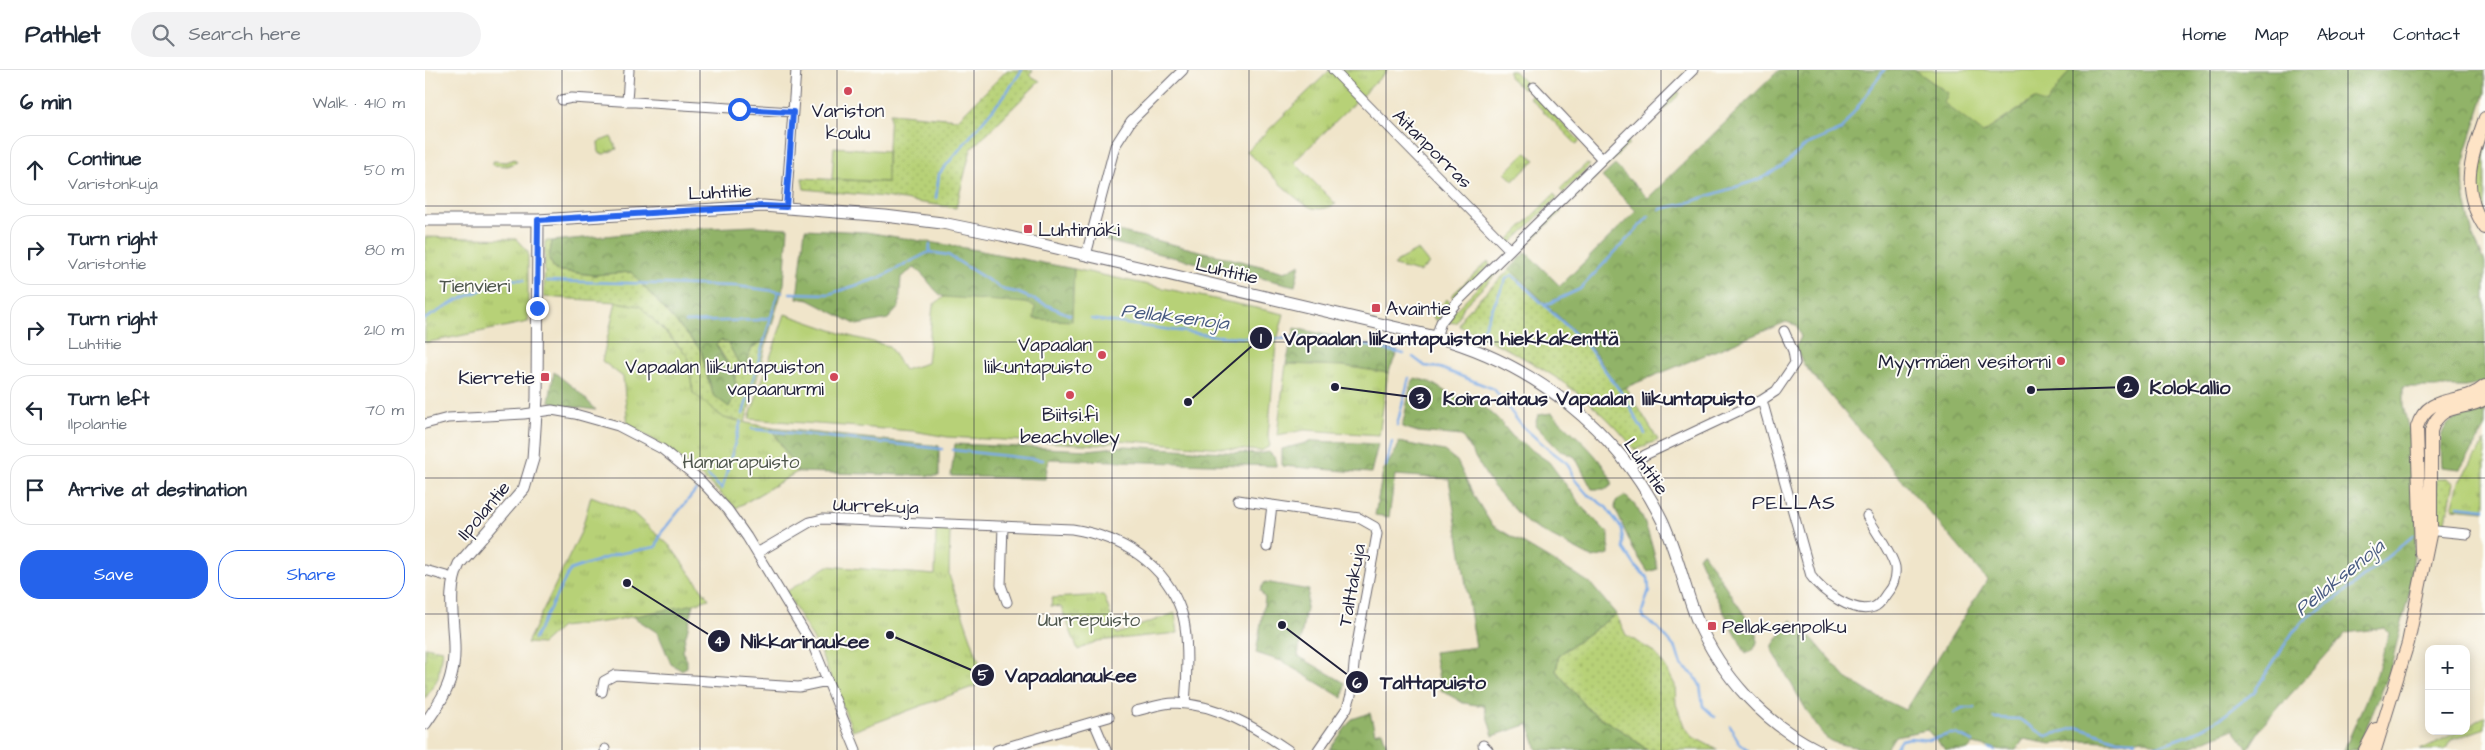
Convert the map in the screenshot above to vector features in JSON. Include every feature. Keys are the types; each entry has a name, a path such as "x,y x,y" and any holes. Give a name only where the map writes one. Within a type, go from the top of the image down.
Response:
{"main road":[{"path":"2485,118 2473,153 2469,185 2474,208 2485,228"},
{"path":"2426,530 2417,438 2419,419 2433,405 2472,394 2485,386"},
{"path":"2375,750 2408,643 2421,571 2426,530 2433,423 2445,411 2485,399"},
{"path":"2365,750 2384,719"}],"street":[{"path":"627,102 629,70"},
{"path":"786,207 796,70"},
{"path":"1086,255 1115,146 1131,121 1183,70"},
{"name":"Aitanporras","path":"1333,70 1510,250"},
{"path":"1437,338 1441,322 1455,303 1693,70"},
{"path":"1534,87 1602,159"},
{"path":"562,100 573,98 793,112"},
{"name":"Luhtitie","path":"425,220 538,220 763,206 942,224 1086,255 1437,338 1486,354 1531,377 1588,420 1629,467 1661,520 1679,563 1697,619 1723,666 1741,691 1765,714 1782,728 1819,750"},
{"name":"Ilpolantie","path":"425,724 446,690 451,677 454,649 451,590 453,578 459,564 524,489 533,459 536,412 538,220"},
{"path":"1629,467 1645,455 1762,400 1775,391 1795,363 1793,351 1784,331"},
{"path":"1762,400 1811,576 1825,592 1846,603 1870,608 1879,603 1894,580 1895,565 1867,516"},
{"path":"425,424 448,418 552,410 592,418 619,426 660,448 700,480 719,500 757,553 814,648 856,750"},
{"name":"Talttakuja","path":"1238,500 1359,518 1371,523 1377,534 1355,655 1351,695 1347,708 1318,750"},
{"path":"1267,547 1272,505"},
{"name":"Uurrekuja","path":"757,553 815,520 1072,529 1094,533 1133,549 1154,567 1172,589 1183,614 1185,632 1185,704"},
{"path":"1003,526 1001,584 1007,602"},
{"path":"2426,530 2467,534"},
{"path":"425,570 453,578"},
{"path":"602,692 604,681 609,676 799,688 827,681"},
{"path":"1136,711 1173,703 1219,712 1245,722 1289,750"},
{"path":"997,750 1109,717"},
{"path":"1094,722 1106,750"}],"green space":[{"path":"1007,70 1033,70 1029,75 1040,81 971,149 956,208 884,197 804,189 802,178 886,182 890,113 958,119"},
{"path":"1330,70 1388,70 1294,162 1336,204 1316,209 1306,205 1289,192 1247,151"},
{"path":"1779,70 1915,70 1948,93 1983,133 2035,99 2046,104 2070,70 2485,70 2485,93 2466,152 2463,174 2464,194 2473,236 2485,262 2485,380 2482,384 2465,387 2403,387 2403,405 2413,449 2417,530 2409,594 2389,674 2357,750 2344,750 2377,674 2389,633 2385,628 2346,633 2263,725 2248,749 2233,729 2190,747 2165,748 2141,739 2128,742 2081,740 2051,744 2024,739 2016,750 2003,750 1973,744 1968,750 1946,750 1927,730 1895,736 1886,750 1880,750 1840,744 1829,740 1823,735 1808,713 1773,651 1773,645 1791,620 1810,636 1846,678 1872,694 1905,710 1987,580 1804,365 1795,348 1801,337 1796,325 1786,322 1619,390 1592,349 1510,269 1526,252 1560,286 1636,211 1602,177 1615,165 1648,198"},
{"path":"1915,70 2070,70 2046,104 2034,99 1983,133 1944,103 1948,93"},
{"path":"1509,71 1514,71 1525,82 1526,89 1522,89 1509,77"},
{"path":"1678,91 1680,94 1642,131 1640,130"},
{"path":"1533,93 1580,141 1576,144 1529,97"},
{"path":"611,137 617,149 604,154 599,153 598,142"},
{"path":"1627,140 1629,144 1603,170 1600,168"},
{"path":"2485,142 2485,218 2478,197 2476,180 2478,163"},
{"path":"834,147 887,151 887,182 832,179"},
{"path":"1526,152 1535,160 1513,181 1505,173"},
{"path":"515,159 517,162 508,166 492,165 493,161 506,162"},
{"path":"1586,164 1590,165 1563,193 1560,189"},
{"path":"1596,171 1598,174 1578,195 1575,192"},
{"path":"1554,194 1557,198 1512,242 1506,242"},
{"path":"1559,208 1561,212 1533,239 1530,237"},
{"path":"754,226 788,228 784,284 768,337 752,348 746,364 739,364 728,343 721,340 716,344 730,367 735,380 734,396 729,407 713,395 701,350 631,272 594,275 555,270 549,259 552,241 667,230"},
{"path":"1098,226 1285,272 1300,264 1295,286 1109,242 1098,235"},
{"path":"805,229 866,232 971,249 1074,269 1072,321 1034,319 1025,303 947,298 942,296 914,268 901,277 899,307 888,319 857,325 809,300 797,298"},
{"name":"Tienvieri","path":"425,237 516,239 528,252 528,322 425,343"},
{"path":"545,241 552,241 549,259 555,270 594,275 631,272 701,350 708,380 736,377 716,344 721,340 728,343 739,364 746,363 752,348 768,337 745,423 771,428 797,472 736,508 693,393 687,355 639,306 616,302 544,297"},
{"path":"1524,241 1526,245 1464,306 1456,323 1446,322 1450,315"},
{"path":"1418,250 1429,264 1419,272 1394,266 1399,260"},
{"path":"1488,261 1490,265 1455,298 1451,296"},
{"name":"Vapaalan liikuntapuisto","path":"1074,269 1284,314 1276,344 1268,436 1270,446 1261,451 1118,440 1100,445 948,437 913,431 749,419 785,314 849,336 889,346 904,370 927,363 933,305 944,297 1025,303 1035,306 1034,319 1072,321"},
{"path":"1510,269 1592,349 1619,389 1626,387 1658,440 1635,450 1598,410 1555,377 1509,350 1459,326 1463,315"},
{"path":"1447,299 1450,302 1438,320 1434,319 1433,314"},
{"name":"Hamarapuisto","path":"616,302 640,306 687,355 693,393 724,418 771,428 797,472 736,508 685,463 658,443 628,425 623,377 602,361"},
{"path":"1295,328 1398,351 1388,373 1343,366 1286,364"},
{"path":"1286,364 1343,366 1388,373 1379,435 1305,430 1277,435"},
{"path":"554,372 579,392 596,410 560,405 549,401"},
{"path":"1415,378 1430,382 1451,395 1477,400 1498,419 1513,437 1549,462 1583,508 1609,534 1609,554 1593,558 1528,524 1492,485 1462,436 1418,432 1402,427 1411,385"},
{"path":"2485,408 2485,429 2460,469 2442,467 2441,442 2444,429 2455,420"},
{"path":"1552,413 1586,446 1601,464 1613,484 1607,489 1592,489 1575,457 1558,449 1535,425 1538,415"},
{"path":"771,428 939,446 939,476 797,472"},
{"path":"1314,441 1378,444 1371,473 1282,466 1282,449"},
{"path":"2485,441 2485,511 2452,508 2459,482"},
{"path":"1399,442 1444,451 1457,461 1474,496 1492,525 1590,583 1616,614 1559,655 1556,671 1590,711 1630,736 1647,750 1537,750 1529,724 1493,736 1484,706 1463,703 1441,690 1434,652 1476,647 1449,479 1395,475 1389,517 1375,515 1383,471 1397,449"},
{"path":"955,444 1088,450 1125,446 1258,454 1269,452 1276,459 1276,466 1049,459 1045,479 951,476"},
{"path":"2436,479 2447,479 2454,483 2445,525 2437,517"},
{"path":"591,496 633,513 670,546 709,599 694,604 611,621 561,627 542,644 527,643 581,532"},
{"path":"1624,496 1637,509 1647,528 1658,569 1648,572 1633,549 1615,508 1616,501"},
{"path":"936,529 950,529 949,575 986,682 853,731 819,649 786,592 828,566 935,575"},
{"path":"1703,552 1757,634 1756,646 1746,654 1716,597 1698,556"},
{"path":"679,575 694,604 682,651 687,660 687,667 681,670 671,664 658,633 632,616"},
{"path":"1265,582 1309,590 1298,656 1345,683 1343,698 1281,661 1256,653 1265,598 1260,590"},
{"name":"Uurrepuisto","path":"1104,595 1117,634 1175,613 1178,633 1097,641 1078,650 1061,607 1051,606 1052,598"},
{"path":"1616,614 1626,635 1654,652 1666,668 1675,685 1676,704 1684,726 1693,737 1718,750 1647,750 1630,736 1590,711 1556,671 1559,655"},
{"path":"425,647 442,650 438,678 425,699"},
{"path":"1370,713 1375,733 1382,731 1388,750 1329,750 1352,719"},
{"path":"2485,716 2485,728 2470,733 2470,725"},
{"path":"2452,735 2465,735 2451,740 2445,750 2420,750"}],"waterway":[{"path":"936,198 939,174 1004,96 1022,70"},
{"path":"1660,209 1684,204 1760,179 1781,167 1806,145 1841,130 1884,70"},
{"path":"1546,305 1580,289 1649,216"},
{"name":"Pellaksenoja","path":"929,252 930,245"},
{"name":"Pellaksenoja","path":"929,252 948,255 1004,290 1016,292 1070,315"},
{"path":"790,293 829,294 879,278 929,252"},
{"path":"1482,331 1506,279 1512,275 1585,343 1623,395 1645,434"},
{"path":"425,319 454,302 506,279 524,280"},
{"path":"547,281 736,286 782,292"},
{"path":"743,414 778,293"},
{"path":"686,322 758,320 771,317"},
{"name":"Pellaksenoja","path":"1091,319 1216,336 1270,339 1329,337 1404,354"},
{"name":"Pellaksenoja","path":"1413,357 1425,366 1440,368 1494,389 1521,425 1567,463 1575,480 1587,494 1606,507 1622,529 1624,549 1636,567 1648,578 1649,590 1642,612 1644,618 1658,628 1676,649 1681,665 1694,675 1700,685 1703,706 1715,717"},
{"path":"1397,425 1409,378"},
{"path":"708,476 722,489 741,421"},
{"path":"752,429 942,449"},
{"path":"1386,466 1392,442"},
{"path":"953,450 1043,460"},
{"path":"534,639 570,570 617,554 656,547 661,533 696,490"},
{"name":"Pellaksenoja","path":"2458,506 2485,509"},
{"name":"Pellaksenoja","path":"2147,750 2192,734 2221,718 2254,692 2293,632 2307,618 2341,595 2414,535"},
{"name":"Pellaksenoja","path":"1954,713 1962,708 1974,708"},
{"name":"Pellaksenoja","path":"1994,718 2019,719 2046,736 2079,727 2117,740 2135,741"},
{"name":"Pellaksenoja","path":"1730,726 1739,743 1748,750"},
{"name":"Pellaksenoja","path":"1894,750 1901,740 1910,738 1929,740 1956,734 1973,742"},
{"name":"Pellaksenoja","path":"1989,748 1995,750"}],"place":[{"name":"Variston koulu","path":"848,91"},
{"name":"Luhtimäki","path":"1028,229"},
{"name":"Avaintie","path":"1376,308"},
{"name":"Vapaalan liikuntapuisto","path":"1102,355"},
{"name":"Myyrmäen vesitorni","path":"2061,361"},
{"name":"Kierretie","path":"545,377"},
{"name":"Vapaalan liikuntapuiston vapaanurmi","path":"834,377"},
{"name":"Koira-aitaus Vapaalan liikuntapuisto","path":"1335,387"},
{"name":"Kolokallio","path":"2031,390"},
{"name":"Biitsi.fi beachvolley","path":"1070,395"},
{"name":"Vapaalan liikuntapuiston hiekkakenttä","path":"1188,402"},
{"name":"Nikkarinaukee","path":"627,583"},
{"name":"Talttapuisto","path":"1282,625"},
{"name":"Pellaksenpolku","path":"1712,626"},
{"name":"Vapaalanaukee","path":"890,635"}],"district":[{"name":"PELLAS","path":"1794,502"}],"route":[{"path":"537,308 538,220 763,206 786,207 793,112 739,109"}]}
